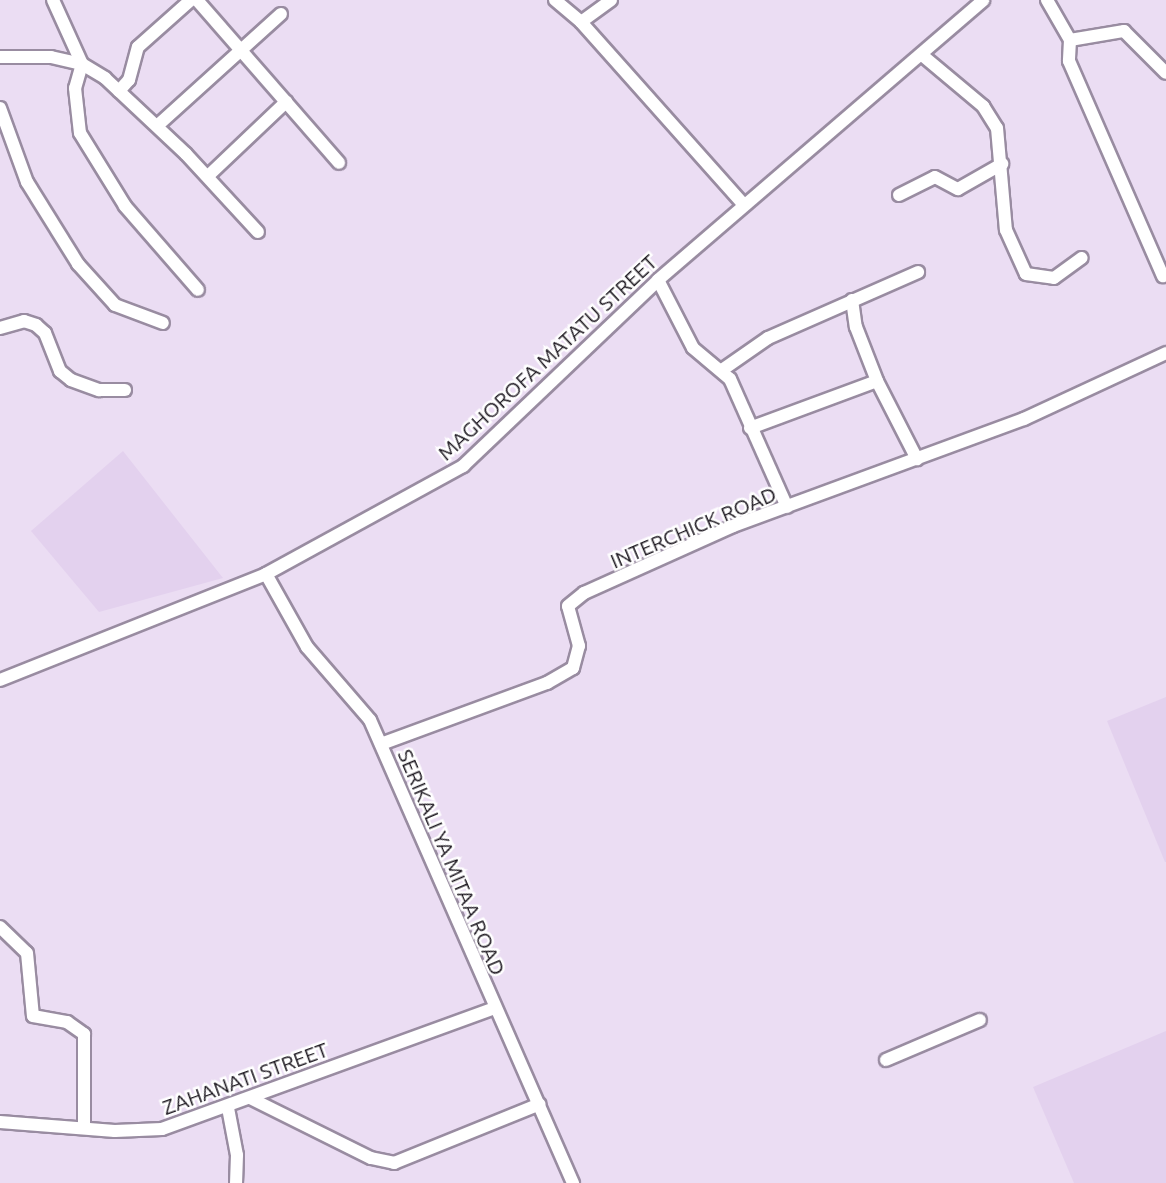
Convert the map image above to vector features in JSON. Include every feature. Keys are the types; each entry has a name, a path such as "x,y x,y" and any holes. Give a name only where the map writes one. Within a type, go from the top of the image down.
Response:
{"street":[{"path":"53,0 82,64 75,88 86,144 125,206 198,290"},
{"path":"197,0 339,163"},
{"path":"555,0 581,22 744,205"},
{"path":"581,22 611,0"},
{"name":"MAGHOROFA MATATU STREET","path":"0,680 266,574 463,467 658,280 983,0"},
{"path":"1047,0 1070,40 1069,61 1163,276"},
{"path":"119,90 129,80 138,47 182,3"},
{"path":"157,126 281,14"},
{"path":"1070,40 1124,31 1166,73"},
{"path":"922,55 991,117 1002,164 1006,230 1026,274 1054,278 1082,257"},
{"path":"0,57 51,57 82,64 119,90 157,126 208,176 258,232"},
{"path":"208,176 286,102"},
{"path":"0,108 27,182 78,264 115,305 163,323"},
{"path":"899,195 935,177 961,188 1002,164"},
{"path":"722,370 768,338 918,272"},
{"path":"658,280 693,348 722,370 787,507"},
{"path":"852,300 856,327 877,381 917,460"},
{"path":"0,328 24,321 36,324 45,333 60,371 71,380 99,390 125,390"},
{"name":"INTERCHICK ROAD","path":"381,744 564,673 577,660 579,646 567,611 573,599 723,530 1024,419 1166,353"},
{"path":"750,428 877,381"},
{"name":"SERIKALI YA MITAA ROAD","path":"266,574 307,647 363,709 381,744 494,1008 540,1104 573,1183"},
{"path":"0,928 27,953 33,1016 67,1022 84,1034 84,1128"},
{"name":"ZAHANATI STREET","path":"0,1122 84,1128 162,1129 228,1108 494,1008"},
{"path":"886,1060 980,1020"},
{"path":"250,1098 371,1158 394,1163 540,1104"},
{"path":"228,1108 237,1155 236,1183"}],"shaded area":[{"path":"123,451 223,578 99,612 31,531"},
{"path":"1166,697 1166,862 1165,862 1107,721"},
{"path":"1166,1031 1166,1183 1074,1183 1033,1087"}]}
